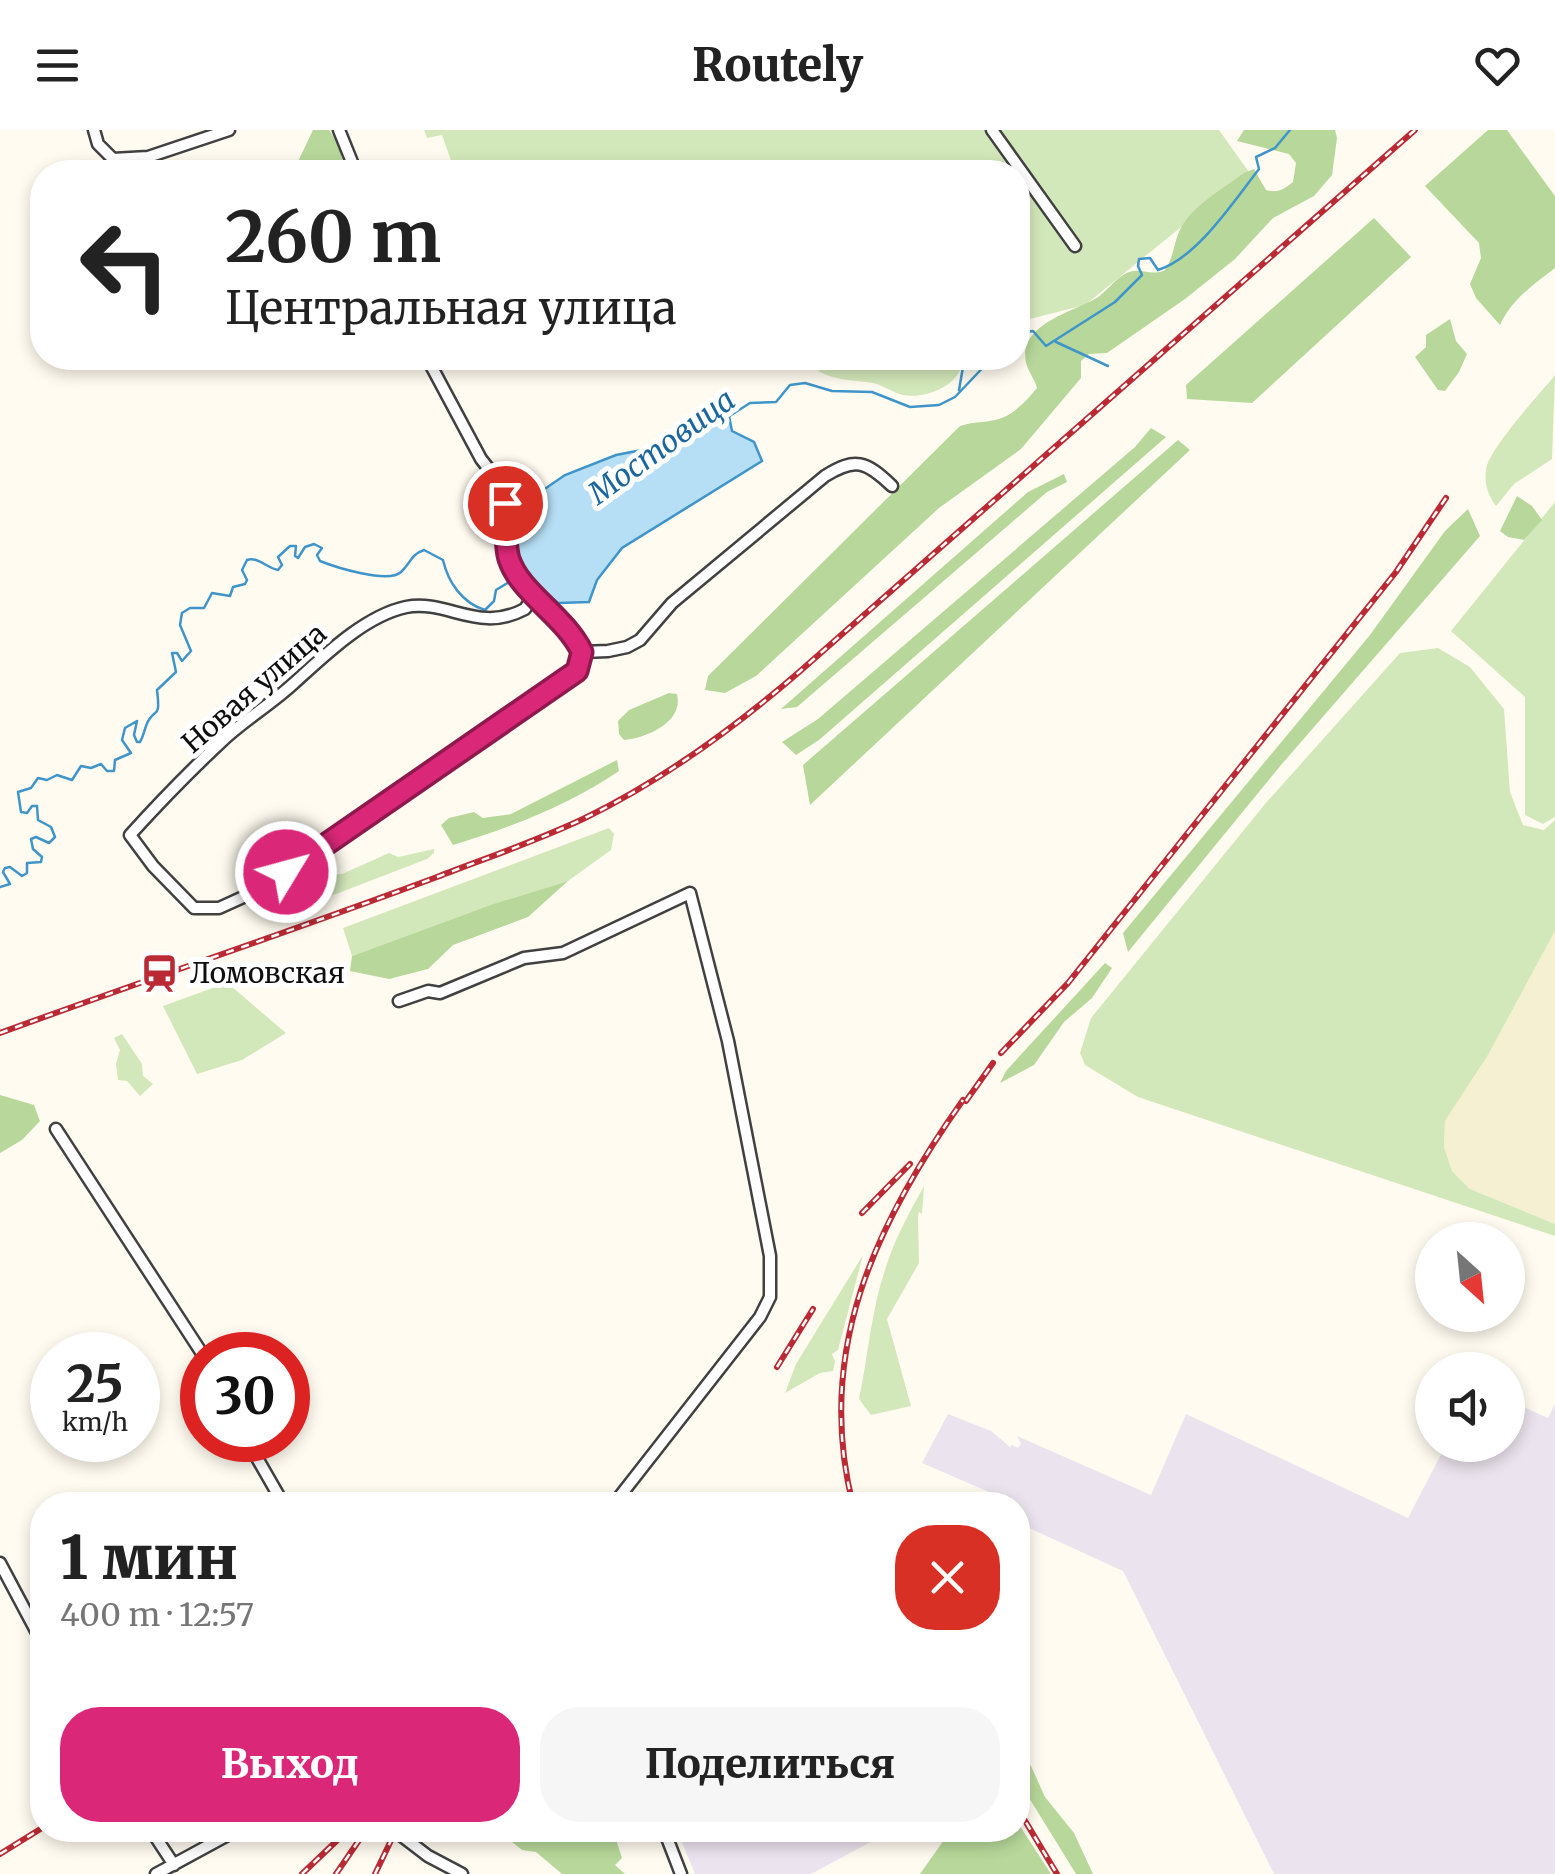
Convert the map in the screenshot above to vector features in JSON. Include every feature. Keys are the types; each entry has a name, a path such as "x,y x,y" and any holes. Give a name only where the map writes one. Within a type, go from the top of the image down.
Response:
{"street":[{"path":"94,130 98,144 113,159 148,157 228,130"},
{"path":"338,130 351,160"},
{"path":"992,130 1014,160"},
{"path":"1030,182 1076,246"},
{"path":"432,370 480,459 496,478 505,503 508,555 514,570 572,632 582,652 608,652 640,640 672,603 824,476 845,463 877,471 892,486"},
{"name":"Новая улица","path":"534,594 525,609 515,614 476,620 432,607 406,607 369,624 324,654 291,686 222,740 130,835 153,866 194,908 219,908 261,889 577,671 582,652"},
{"path":"399,1000 428,991 440,994 524,958 563,953 690,893 728,1042 770,1256 770,1297 760,1317 623,1492"},
{"path":"56,1128 188,1332"},
{"path":"259,1462 277,1492"},
{"path":"0,1563 30,1619"},
{"path":"160,1842 174,1865"},
{"path":"156,1874 215,1842"},
{"path":"410,1842 462,1874"},
{"path":"669,1842 681,1874"}],"shaded area":[{"path":"1555,931 1555,1224 1470,1189 1452,1171 1444,1147 1445,1121 1488,1055"},
{"path":"1555,1404 1555,1874 1274,1874 1123,1571 1030,1528 1030,1492 989,1492 922,1463 948,1414 991,1431 1010,1447 1018,1448 1021,1444 1017,1436 1151,1495 1186,1414 1408,1518 1437,1462 1525,1462 1525,1408 1548,1418"},
{"path":"682,1842 871,1842 811,1874 695,1874"}],"green space":[{"path":"313,130 329,130 342,160 299,160"},
{"path":"424,130 1219,130 1249,172 1085,305 1030,319 1030,160 451,160 442,135 427,138"},
{"path":"1244,130 1335,130 1332,175 1314,196 1273,218 1235,259 1185,299 1107,353 1089,354 1081,361 1081,378 1021,449 939,508 756,676 725,693 705,690 708,676 960,426 1004,417 1030,396 1037,388 1029,370 1030,339 1037,331 1095,299 1127,273 1164,271 1188,218 1244,173 1254,169 1270,191 1293,182 1296,163 1289,154 1237,141"},
{"path":"1488,130 1507,130 1555,196 1555,268 1517,300 1500,325 1476,298 1470,284 1481,258 1479,243 1425,186"},
{"path":"1374,218 1411,257 1252,403 1187,399 1186,385"},
{"path":"1450,319 1456,341 1467,354 1445,391 1438,390 1415,357 1426,347 1426,335"},
{"path":"960,370 946,385 912,396 818,371"},
{"path":"1555,375 1552,459 1514,484 1496,506 1486,485 1489,461"},
{"path":"1151,428 1166,437 819,740 796,755 782,742 818,719 1135,447"},
{"path":"1178,440 1190,450 810,805 803,765"},
{"path":"1064,474 1067,482 1047,492 797,707 781,709 1028,492"},
{"path":"1517,496 1532,506 1542,520 1524,540 1500,531"},
{"path":"1555,502 1555,817 1543,824 1525,815 1525,697 1451,631"},
{"path":"1468,509 1480,536 1281,765 1128,952 1123,933 1370,635 1445,531"},
{"path":"1438,648 1470,667 1504,709 1510,792 1523,825 1544,830 1555,820 1555,931 1488,1055 1445,1121 1444,1147 1452,1171 1470,1189 1555,1224 1555,1236 1525,1226 1525,1222 1513,1222 1138,1097 1085,1065 1080,1053 1091,1018 1265,804 1400,653"},
{"path":"669,693 677,694 678,704 669,720 653,732 624,740 618,721 629,710"},
{"path":"617,760 619,771 600,783 560,805 497,831 453,845 441,825 449,818 474,812 483,818 511,814"},
{"path":"609,828 614,834 611,850 568,881 352,956 343,928"},
{"path":"434,849 427,859 336,894 265,914 261,911 278,897 287,881 342,874 389,853 398,857"},
{"path":"568,881 528,917 453,945 428,969 389,979 350,971 352,956"},
{"path":"1105,963 1112,968 1092,998 1064,1022 1034,1065 1000,1083 1006,1071"},
{"path":"218,986 232,987 286,1033 242,1060 197,1074 163,1006"},
{"path":"122,1034 142,1064 143,1076 153,1084 140,1096 127,1081 118,1080 116,1064 120,1050 114,1038"},
{"path":"0,1095 34,1105 40,1121 22,1140 0,1153"},
{"path":"924,1186 922,1214 919,1212 918,1216 919,1263 887,1319 911,1406 871,1415 859,1399 876,1302 893,1248"},
{"path":"863,1255 838,1350 832,1354 833,1371 820,1373 785,1393 796,1364"},
{"path":"1030,1765 1045,1797 1074,1833 1093,1874 1076,1874 1030,1799"},
{"path":"512,1842 617,1842 622,1858 615,1865 625,1874 562,1874 536,1852 522,1850"},
{"path":"943,1842 1030,1842 1051,1874 920,1874"}],"water":[{"path":"729,416 732,431 754,442 762,461 622,548 597,580 589,602 558,603 524,574 513,546 527,501 565,475 616,455 678,443 702,424"}],"waterway":[{"name":"Мостовица","path":"1030,331 1046,346 1115,302 1142,275 1139,259 1150,258 1158,270 1187,254 1214,227 1259,169 1256,157 1275,148 1290,130"},
{"path":"1056,342 1108,366"},
{"path":"959,390 962,370"},
{"name":"Мостовица","path":"728,417 750,403 776,402 790,385 805,383 832,391 872,392 910,407 939,405 955,397 981,370"},
{"name":"Мостовица","path":"0,887 10,884 3,872 5,868 10,867 22,876 27,873 27,863 41,862 31,839 36,837 49,843 55,837 51,827 38,820 37,806 27,813 21,812 18,792 31,788 38,778 47,780 57,775 72,780 81,766 101,764 107,771 114,771 115,760 131,753 122,740 125,728 137,721 134,735 140,742 157,710 157,690 176,672 172,653 177,653 182,661 191,651 180,625 182,613 190,608 204,608 212,593 230,596 233,587 245,584 242,570 247,560 278,570 282,565 278,557 290,546 296,546 298,558 305,547 314,544 322,548 317,555 320,561 385,576 401,572 424,550 443,560 457,591 485,610 494,601 496,590 514,579"}],"railway":[{"path":"0,1033 530,842 585,818 670,770 798,673 1415,130"},
{"path":"1001,1053 1068,983 1396,572 1446,498"},
{"path":"966,1101 993,1063"},
{"path":"851,1492 843,1448 841,1394 848,1342 861,1291 904,1194 963,1100"},
{"path":"862,1213 910,1164"},
{"path":"777,1367 813,1309"},
{"path":"1030,1829 1057,1874"},
{"path":"0,1854 30,1835"},
{"path":"302,1874 335,1842"},
{"path":"336,1874 358,1842"},
{"path":"375,1874 390,1842"}],"place":[{"name":"Ломовская","path":"160,973"}],"route":[{"path":"286,872 577,671 582,652 572,632 514,570 508,555 505,503"}]}
